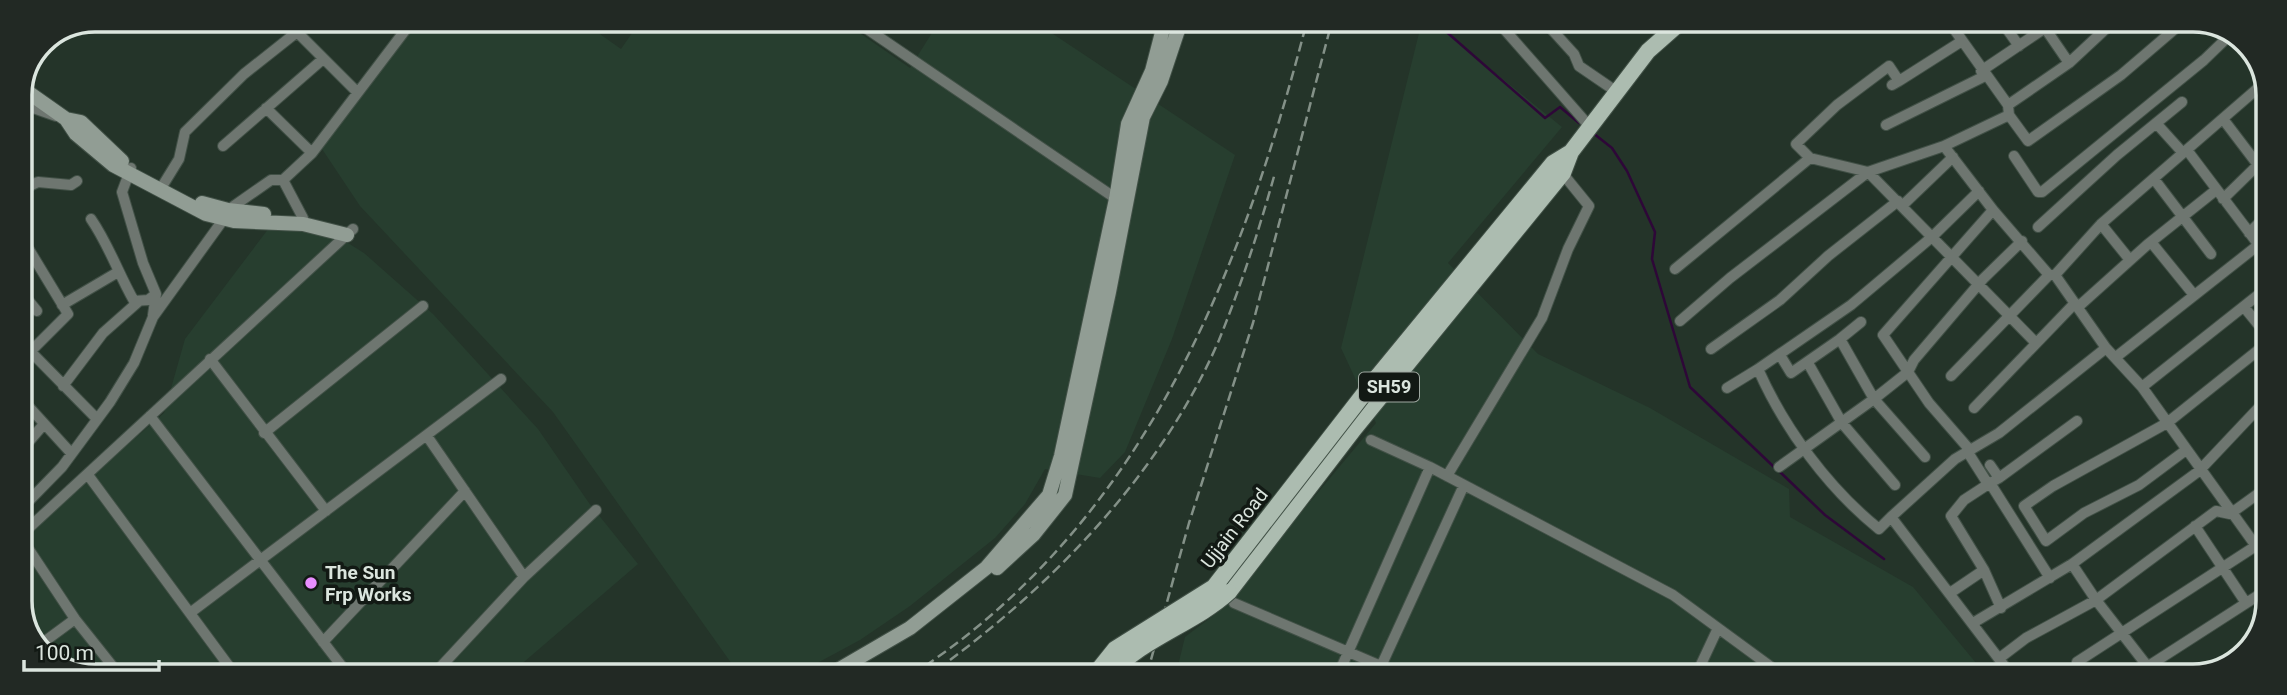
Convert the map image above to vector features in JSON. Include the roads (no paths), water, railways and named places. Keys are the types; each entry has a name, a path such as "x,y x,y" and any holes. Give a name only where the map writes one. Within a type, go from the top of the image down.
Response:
{"main road":[{"name":"SH59","path":"1122,664 1130,656 1194,619 1229,592 1663,32"},
{"name":"SH59","path":"1659,39 1668,32"},
{"name":"Ujjain Road","path":"1104,664 1115,649 1214,587 1377,377 1553,175"}],"street":[{"path":"163,185 180,159 185,132 244,74 297,32 356,92"},
{"path":"32,498 62,467 97,419 134,363 153,317 226,215 271,180 283,180 312,153 404,32"},
{"path":"872,32 1121,202"},
{"path":"867,664 921,631 1034,534 1060,504 1070,478 1121,202 1128,124 1152,71 1162,32"},
{"path":"848,664 910,628 986,568 1049,495 1061,456 1143,117 1161,80 1177,32"},
{"path":"1507,32 1591,128"},
{"path":"1554,32 1574,54 1579,66 1617,92"},
{"path":"1956,32 2008,110 2023,138 2030,139 2121,75 2171,32"},
{"path":"2009,32 2020,46"},
{"path":"1886,125 1983,74 2036,32"},
{"path":"2052,32 2069,63"},
{"path":"1680,321 1730,278 1868,172 1944,146 2008,110 2069,63 2102,32"},
{"path":"2014,156 2028,181 2038,192 2042,192 2224,40"},
{"path":"1962,41 1896,83 1889,66 1837,105 1796,144 1810,158 1868,172 2035,342"},
{"path":"223,146 323,59"},
{"path":"1951,376 2101,224 2255,91"},
{"path":"32,94 66,119"},
{"path":"2038,227 2182,102"},
{"path":"32,107 80,122 130,172 226,215 350,232"},
{"path":"266,108 312,153"},
{"path":"2223,119 2255,161"},
{"path":"2126,122 2140,136"},
{"path":"2156,123 2185,152 2255,243"},
{"path":"1944,146 1993,210 2052,275 2106,348 2142,387 2230,514 2256,537"},
{"path":"1711,349 1780,300 1813,269 1901,203 1953,157"},
{"path":"1675,269 1810,158"},
{"path":"1974,408 2035,342 2076,305 2182,216 2219,195 2255,167"},
{"path":"130,172 226,215 335,222 350,232"},
{"path":"130,172 122,192 133,220 143,263 156,293 153,317"},
{"path":"1447,476 1542,318 1568,249 1589,206 1553,175"},
{"path":"2154,179 2211,254"},
{"path":"283,180 303,218"},
{"path":"32,185 38,182 71,185 77,181"},
{"path":"1727,388 1851,305 1932,237 1979,191"},
{"path":"1993,210 1883,333 1884,340 1929,403 1992,482 2050,578"},
{"path":"91,219 110,247 118,272 138,302"},
{"path":"2101,224 2130,260"},
{"path":"2249,233 2255,227"},
{"path":"32,526 350,232"},
{"path":"1779,467 1908,372 1914,360 1978,286 2022,241"},
{"path":"2151,242 2194,295"},
{"path":"2116,357 2255,247"},
{"path":"32,255 68,314 32,351"},
{"path":"62,305 118,272"},
{"path":"64,386 103,333 138,302 148,300 156,293"},
{"path":"2142,387 2255,298"},
{"path":"32,305 37,311"},
{"path":"264,433 423,306"},
{"path":"2244,307 2255,321"},
{"path":"1780,355 1791,373 1861,322"},
{"path":"1840,339 1874,399 1925,457"},
{"path":"1758,369 1805,449 1876,532 1937,473 1968,450 1999,433 2106,348"},
{"path":"2186,450 2138,485 2084,513 2046,541 2024,506 2053,486 2167,423 2256,352"},
{"path":"32,353 97,419"},
{"path":"210,359 326,512"},
{"path":"1808,363 1842,423 1895,485"},
{"path":"190,613 262,562 501,379"},
{"path":"32,411 71,453"},
{"path":"1973,623 2072,564 2199,471 2256,411"},
{"path":"150,416 340,664"},
{"path":"2001,608 1984,570 1951,516 1964,500 2077,421"},
{"path":"32,438 44,424"},
{"path":"427,436 524,577"},
{"path":"1371,440 1430,467 1673,595 1767,664"},
{"path":"1990,465 1992,482"},
{"path":"1343,664 1430,467"},
{"path":"88,475 227,664"},
{"path":"1382,664 1464,485"},
{"path":"323,642 465,491"},
{"path":"2001,657 2026,638 2096,600 2217,511 2230,514 2256,495"},
{"path":"443,664 524,577 596,510"},
{"path":"1891,517 2005,664"},
{"path":"2195,526 2226,568 2246,603"},
{"path":"2077,662 2256,547"},
{"path":"32,555 75,619 111,664"},
{"path":"2072,564 2096,600 2146,664"},
{"path":"1950,593 1984,570"},
{"path":"2162,664 2256,597"},
{"path":"1234,603 1350,650 1370,664"},
{"path":"46,640 75,619"},
{"path":"1701,664 1718,628"}],"waterway":[{"path":"1447,32 1545,118 1560,107 1579,123"},
{"path":"1593,133 1612,148 1627,171 1655,232 1652,259 1690,387 1774,467"},
{"path":"1779,471 1825,515 1884,559"}],"railway":[{"path":"926,664 993,613 1062,545 1121,469 1172,387 1214,300 1250,210 1281,116 1304,32"},
{"path":"1150,664 1189,523 1253,323 1329,32"},
{"path":"950,660 991,628 1069,556 1139,476 1169,432 1196,387 1219,340 1249,258 1275,173"}],"place":[{"name":"The Sun Frp Works","path":"311,583"}]}
